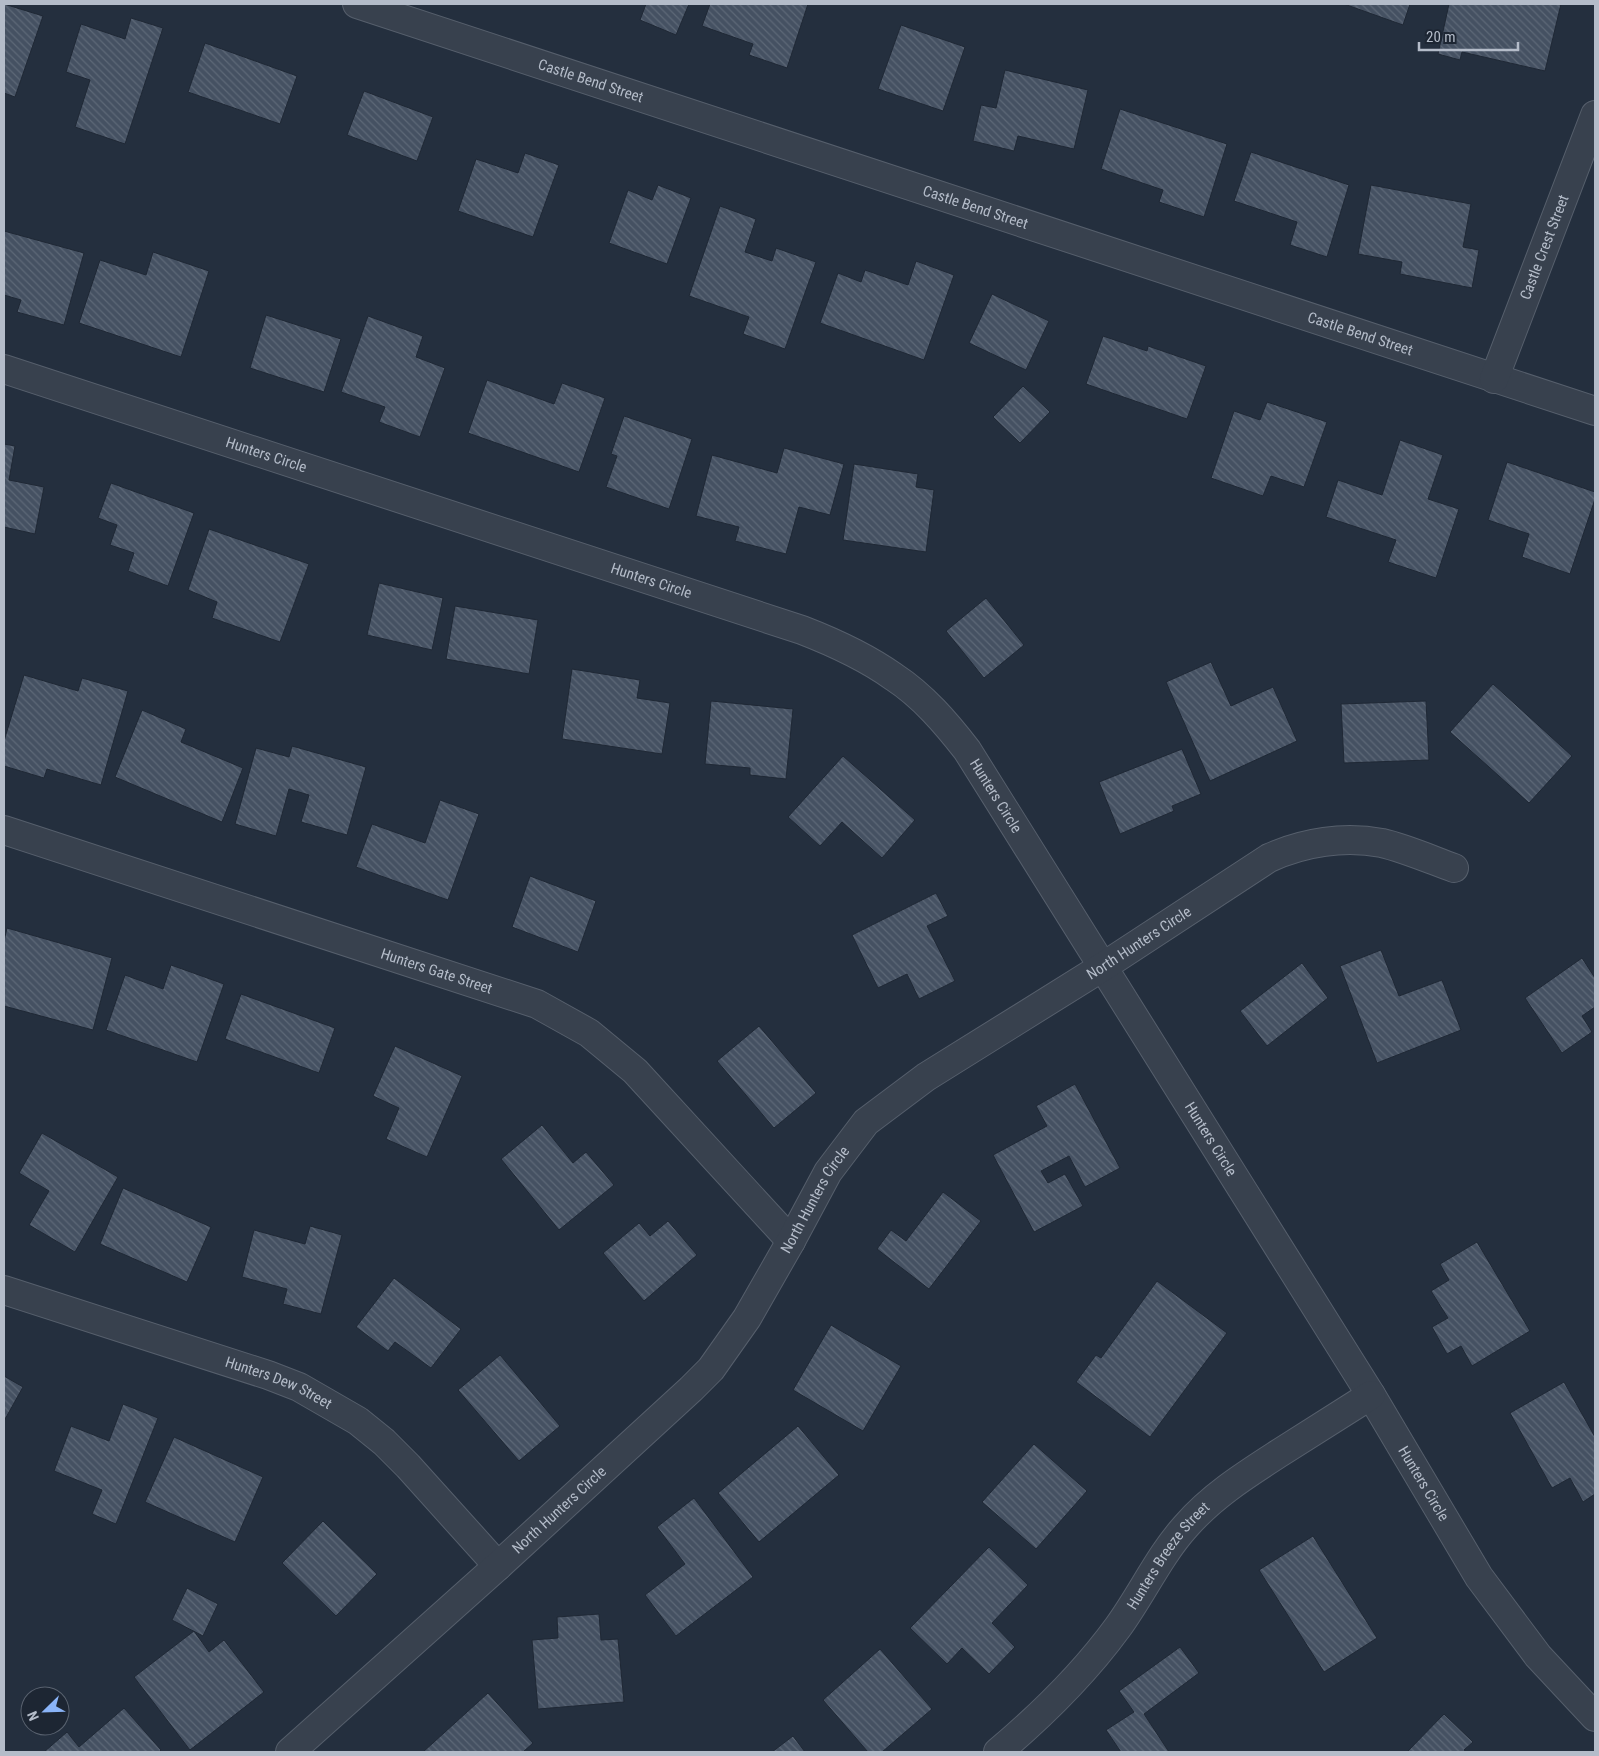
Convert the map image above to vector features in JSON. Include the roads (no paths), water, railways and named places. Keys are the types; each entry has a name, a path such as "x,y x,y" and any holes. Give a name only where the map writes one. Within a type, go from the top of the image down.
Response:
{"street":[{"name":"Castle Bend Street","path":"356,4 1595,412"},
{"name":"Castle Crest Street","path":"1494,379 1595,115"},
{"name":"Hunters Circle","path":"4,370 773,620 834,642 894,677 921,699 968,750 1371,1395 1478,1577 1538,1656 1595,1717"},
{"name":"Hunters Gate Street","path":"4,830 537,1004 590,1033 635,1072 792,1242"},
{"name":"North Hunters Circle","path":"290,1752 498,1566 711,1369 747,1318 792,1242 828,1172 866,1122 926,1077 1104,966 1269,858 1284,851 1334,839 1382,843 1454,868"},
{"name":"Hunters Dew Street","path":"4,1290 268,1375 299,1387 358,1421 384,1442 498,1566"},
{"name":"Hunters Breeze Street","path":"998,1752 1042,1714 1083,1672 1119,1626 1166,1551 1185,1526 1210,1502 1233,1483 1371,1395"}]}
